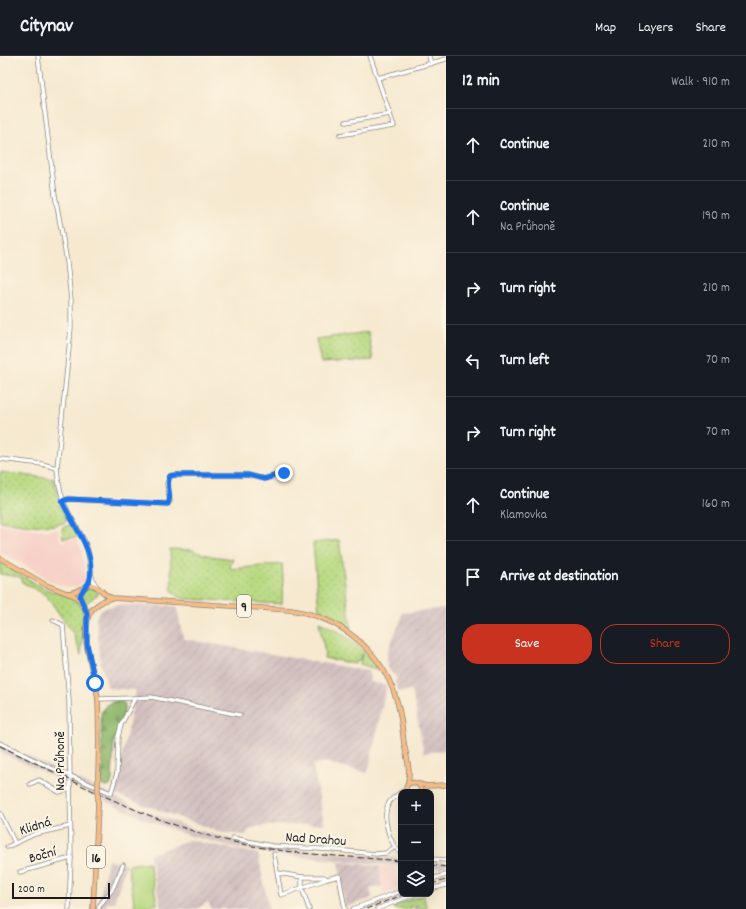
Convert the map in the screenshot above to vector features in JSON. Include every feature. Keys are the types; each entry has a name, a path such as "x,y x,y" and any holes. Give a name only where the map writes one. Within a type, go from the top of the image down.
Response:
{"main road":[{"path":"0,558 42,583 77,597 89,608 95,607"},
{"path":"68,593 77,592 91,585 97,587"},
{"name":"9","path":"97,587 106,595 113,598 291,610 317,616 338,626 356,638 372,653 391,684 400,713 408,772 408,780 405,788"},
{"path":"82,603 80,595 84,588"},
{"path":"100,603 102,597 101,591"},
{"name":"9","path":"95,607 106,600 113,598"},
{"name":"16","path":"82,603 87,611 87,644 98,699 98,804 93,909"},
{"name":"16","path":"88,619 91,611 95,607"},
{"name":"9","path":"408,772 420,789"},
{"name":"9","path":"405,788 410,782 423,786 446,785"},
{"name":"9","path":"426,789 431,786"}],"street":[{"path":"38,56 55,195 71,291 70,328 57,468 58,486 62,501 87,548 93,582 97,587"},
{"path":"340,135 394,126 370,56"},
{"path":"429,56 431,64"},
{"path":"378,78 446,59"},
{"path":"346,122 390,114"},
{"path":"0,459 42,464 57,468"},
{"path":"62,501 69,499 168,504 170,501 167,484 170,476 250,475 264,479 284,473"},
{"path":"84,588 90,580 91,574"},
{"name":"Na Průhoně","path":"53,620 63,625 69,702 71,858 69,909"},
{"path":"98,699 151,697 240,715"},
{"path":"0,743 49,767 111,793 117,774 118,737 121,725 135,698"},
{"path":"30,784 39,780 59,792 70,789"},
{"path":"398,795 389,803 386,814 389,836 398,850"},
{"path":"0,813 15,843"},
{"name":"Klidná","path":"7,847 35,834 70,826"},
{"name":"Nad Drahou","path":"233,838 272,846 376,854 386,853 395,847"},
{"path":"274,854 282,895 339,876 345,909"},
{"name":"Boční","path":"20,872 71,858"},
{"path":"434,859 446,860"},
{"path":"99,909 99,906 112,890 123,865"},
{"path":"278,874 302,877 324,877 327,879"},
{"path":"434,878 446,875"},
{"path":"302,877 302,888 309,909"},
{"path":"434,887 446,885"},
{"path":"353,909 398,892"},
{"path":"377,909 407,897"}],"shaded area":[{"path":"0,524 49,531 54,529 58,530 60,540 64,542 66,539 76,538 82,551 85,580 77,587 68,587 51,582 34,570 0,552"},
{"path":"118,605 177,607 184,639 368,671 370,682 385,685 386,687 368,773 324,762 313,765 324,824 258,826 248,831 246,835 223,833 114,794 136,690 108,688 101,665 96,618 99,612 105,608"},
{"path":"446,608 446,750 424,753 412,690 399,692 395,682 397,678 387,666 387,653 402,613"},
{"path":"0,743 145,811 193,829 239,841 280,848 398,858 398,866 279,855 237,848 191,836 142,818 0,752"},
{"path":"189,840 258,854 269,909 211,909 208,902 196,909 161,909 150,855"},
{"path":"108,860 126,864 114,903 107,903 104,909 97,909"},
{"path":"434,861 446,862 446,869 434,868"},
{"path":"339,862 379,866 382,886 370,889 372,898 345,907"},
{"path":"379,866 394,866 398,887 384,894"},
{"path":"398,894 398,897 402,897 371,909 361,909"}],"green space":[{"path":"368,332 373,360 321,363 316,339"},
{"path":"0,472 54,479 60,505 67,521 61,524 44,525 0,521"},
{"path":"71,525 78,537 63,538 63,527"},
{"path":"339,540 351,628 344,623 319,612 313,543"},
{"path":"170,549 193,550 211,556 233,559 230,566 231,569 282,564 282,604 187,599 179,597 171,589"},
{"path":"0,562 45,589 75,598 80,603 84,615 81,655 73,633 46,595 22,582 20,577 0,574"},
{"path":"89,588 95,589 99,593 85,604 82,594"},
{"path":"319,622 337,630 352,641 366,654 378,670 360,664 362,654 358,662 355,661 355,664 324,658 325,653"},
{"path":"121,700 125,704 121,722 114,739 112,780 110,786 105,787 102,786 101,713 109,704 114,701"},
{"path":"149,862 157,904 135,908 128,865"},
{"path":"418,897 424,897 427,909 420,909 417,904 417,909 414,909 416,908 415,905 409,909 394,909 394,906"}],"railway":[{"path":"0,746 117,802 146,814 207,835 238,843 278,850 319,855 398,861"},
{"path":"434,865 446,867"},
{"path":"434,883 446,880"},
{"path":"366,909 398,897"}],"route":[{"path":"95,683 87,644 87,613 80,597 82,590 88,585 90,580 91,574 89,557 81,534 62,501 69,499 168,504 170,498 167,481 170,476 216,474 252,475 264,479 284,473"}]}
